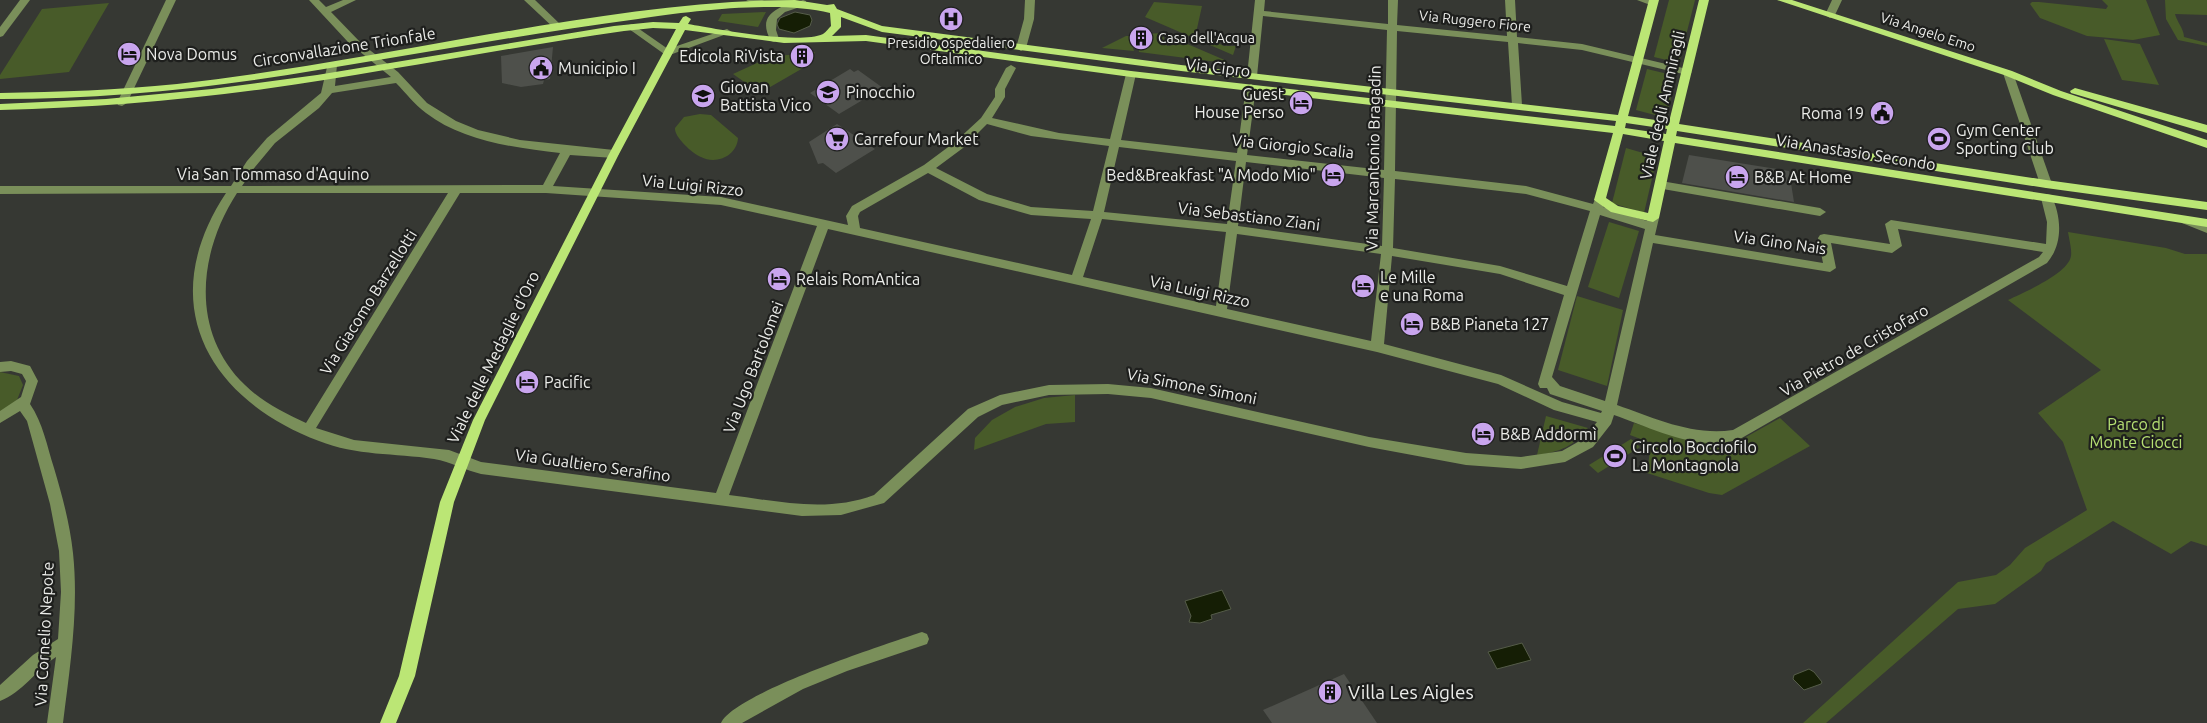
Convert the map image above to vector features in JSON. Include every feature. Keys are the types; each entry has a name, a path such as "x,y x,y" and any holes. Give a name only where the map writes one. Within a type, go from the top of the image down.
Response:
{"main road":[{"name":"Viale degli Ammiragli","path":"1651,228 1670,139 1704,0"},
{"name":"Via Angelo Emo","path":"1782,0 2008,73 2207,129"},
{"name":"Circonvallazione Trionfale","path":"0,107 122,103 197,95 331,70 375,58 558,26 694,5 755,1"},
{"name":"Via Cipro","path":"755,1 831,5 861,24 881,29 1251,82"},
{"name":"Viale degli Ammiragli","path":"1598,204 1654,1"},
{"name":"Viale delle Medaglie d'Oro","path":"388,723 407,676 442,519 462,461 487,401 614,154 694,5"},
{"path":"814,40 835,30 837,21 831,5"},
{"name":"Circonvallazione Trionfale","path":"0,96 127,92 331,70 386,67 632,27 682,26 727,32"},
{"name":"Via Cipro","path":"727,32 774,39 866,38 1131,74 1251,82 1391,96 1517,105 1621,118"},
{"name":"Via Angelo Emo","path":"2008,73 2057,93 2207,144"},
{"name":"Via Cipro","path":"1391,96 1618,130"},
{"name":"Via Anastasio Secondo","path":"1621,118 1673,128 2046,184 2207,206"},
{"name":"Via Anastasio Secondo","path":"1618,130 2207,223"}],"street":[{"path":"0,34 25,0"},
{"path":"122,103 171,0"},
{"path":"314,0 355,42 398,78 424,107 449,121 486,135 567,151 614,154"},
{"path":"325,11 351,0"},
{"path":"529,0 558,26"},
{"path":"1021,48 1029,19 1030,0"},
{"path":"1221,312 1233,230 1260,0"},
{"name":"Via Marcantonio Bragadin","path":"1377,347 1387,251 1392,0"},
{"path":"1510,0 1517,105"},
{"path":"1642,0 1654,1"},
{"path":"1830,15 1837,0"},
{"path":"774,39 769,29 772,17 782,10 803,3"},
{"name":"Via Ruggero Fiore","path":"1258,13 1582,47 1686,72"},
{"path":"0,18 12,18"},
{"path":"632,27 667,54 727,32"},
{"path":"854,229 852,216 858,207 928,168 986,120 1000,97 1000,89 1010,68"},
{"path":"331,70 328,90 398,78"},
{"path":"2008,73 2046,184"},
{"path":"1076,280 1098,215 1131,74"},
{"name":"Via Gualtiero Serafino","path":"328,90 267,145 232,190 208,238 199,270 199,304 207,337 229,376 242,392 281,420 355,446 444,455 481,468 721,499"},
{"name":"Via Giorgio Scalia","path":"986,120 1043,134 1526,190 1598,204"},
{"path":"546,189 567,151"},
{"name":"Via Sebastiano Ziani","path":"928,168 972,192 1010,207 1031,211 1098,215 1233,230 1387,251 1500,270 1570,292"},
{"path":"1661,185 1820,212"},
{"name":"Via San Tommaso d'Aquino","path":"0,190 546,189"},
{"name":"Via Luigi Rizzo","path":"546,189 721,201 854,229 1377,347 1518,386 1559,406 1608,414"},
{"name":"Via Giacomo Barzellotti","path":"308,431 456,190"},
{"path":"2047,198 2053,227 2051,249"},
{"path":"1598,204 1604,213 1651,228"},
{"name":"Viale degli Ammiragli","path":"1540,397 1598,204"},
{"path":"2184,219 2207,229"},
{"name":"Via Ugo Bartolomei","path":"721,499 816,246 820,222"},
{"name":"Via Gino Nais","path":"1651,228 1830,268 1824,238 1892,249 1896,246 1892,224 2051,249"},
{"name":"Viale degli Ammiragli","path":"1608,414 1651,228"},
{"name":"Via Pietro de Cristofaro","path":"1608,414 1700,438 1722,437 1741,432 2036,265 2046,258 2051,249"},
{"path":"0,367 22,368 29,372 32,380 31,389 22,404 0,418"},
{"path":"1546,378 1555,390 1608,414"},
{"name":"Via Simone Simoni","path":"721,499 816,511 840,511 862,506 887,492 973,413 1000,400 1037,390 1084,388 1150,393 1369,442 1466,459 1508,463 1536,462 1572,453 1592,440 1608,414"},
{"name":"Via Cornelio Nepote","path":"22,404 33,419 61,524 67,581 55,723"},
{"path":"728,723 765,700 818,676 922,639"},
{"path":"0,694 16,682 38,660 63,644"}],"green space":[{"path":"1669,0 1695,0 1679,63 1654,57"},
{"path":"2102,0 2146,0 2160,35 2133,40 2087,36 2040,18 2030,4 2032,2 2039,2 2106,9 2108,6"},
{"path":"2165,0 2207,0 2207,15 2175,14 2184,37 2207,43 2207,46 2178,40 2166,19"},
{"path":"1154,2 1202,6 1196,33 1224,46 1236,46 1233,55 1145,17"},
{"path":"109,3 69,72 0,79 0,75 42,9"},
{"path":"766,12 758,27 718,21 722,14"},
{"path":"1162,33 1167,46 1185,43 1227,61 1225,63 1139,52 1137,41 1144,39 1145,34"},
{"path":"1129,36 1134,51 1102,48"},
{"path":"2104,39 2140,44 2159,85 2122,80"},
{"path":"815,52 810,64 760,93 733,74 770,57"},
{"path":"1647,69 1676,76 1666,118 1636,110"},
{"path":"700,114 711,115 738,138 734,150 730,154 713,160 701,157 685,145 678,136 675,128 684,117"},
{"path":"1626,148 1657,157 1644,213 1612,203"},
{"path":"1609,222 1639,231 1619,298 1588,287"},
{"name":"Parco di Monte Ciocci","path":"2068,232 2166,248 2185,254 2207,254 2207,546 2191,541 2171,554 2113,521 2046,563 2041,571 1995,604 1958,609 1826,723 1803,723 1958,582 1996,575 2010,565 2025,548 2087,510 2063,442 2038,413 2101,370 2008,300 2054,276 2068,263 2071,256 2071,247"},
{"path":"1577,296 1623,310 1607,386 1558,370"},
{"path":"0,372 19,376 23,385 17,400 0,413"},
{"path":"1075,395 1075,422 1046,424 974,450 975,438 992,420 1015,407 1044,398"},
{"path":"1546,416 1588,428 1572,444 1553,452 1537,455"},
{"path":"1780,418 1810,446 1722,495 1709,493 1647,473 1651,443 1630,435 1634,423 1715,445 1737,442"},
{"name":"Circolo Bocciofilo La Montagnola","path":"1631,439 1640,447 1598,473 1589,465"}],"shaded area":[{"path":"795,12 810,15 812,20 810,26 794,33 779,29 777,24 780,18"},
{"path":"1222,590 1231,609 1211,615 1212,619 1200,623 1189,622 1191,616 1185,601"},
{"path":"1522,643 1531,660 1497,669 1488,652"},
{"path":"1809,669 1822,682 1804,690 1793,679 1794,675"}],"building":[{"name":"Municipio I","path":"553,47 550,79 544,80 543,84 521,87 502,83 501,56"},
{"name":"Pinocchio","path":"850,69 854,72 858,70 883,88 839,114 810,93"},
{"name":"Carrefour Market","path":"837,124 875,149 836,173 823,163 818,164 809,142"},
{"name":"B&B At Home","path":"1689,155 1789,171 1794,202 1682,183"},
{"name":"Villa Les Aigles","path":"1344,674 1377,723 1272,723 1263,710"}],"place":[{"name":"Presidio ospedaliero Oftalmico","path":"951,19"},
{"name":"Casa dell'Acqua","path":"1141,38"},
{"name":"Nova Domus","path":"129,54"},
{"name":"Edicola RiVista","path":"802,56"},
{"name":"Municipio I","path":"541,68"},
{"name":"Pinocchio","path":"828,92"},
{"name":"Giovan Battista Vico","path":"703,96"},
{"name":"Guest House Perso","path":"1301,103"},
{"name":"Roma 19","path":"1882,113"},
{"name":"Carrefour Market","path":"837,139"},
{"name":"Gym Center Sporting Club","path":"1939,139"},
{"name":"Bed&Breakfast \"A Modo Mio\"","path":"1333,175"},
{"name":"B&B At Home","path":"1737,177"},
{"name":"Relais RomAntica","path":"779,279"},
{"name":"Le Mille e una Roma","path":"1363,286"},
{"name":"B&B Pianeta 127","path":"1412,324"},
{"name":"Pacific","path":"527,382"},
{"name":"B&B Addormì","path":"1483,434"},
{"name":"Circolo Bocciofilo La Montagnola","path":"1615,456"},
{"name":"Villa Les Aigles","path":"1330,692"}]}
